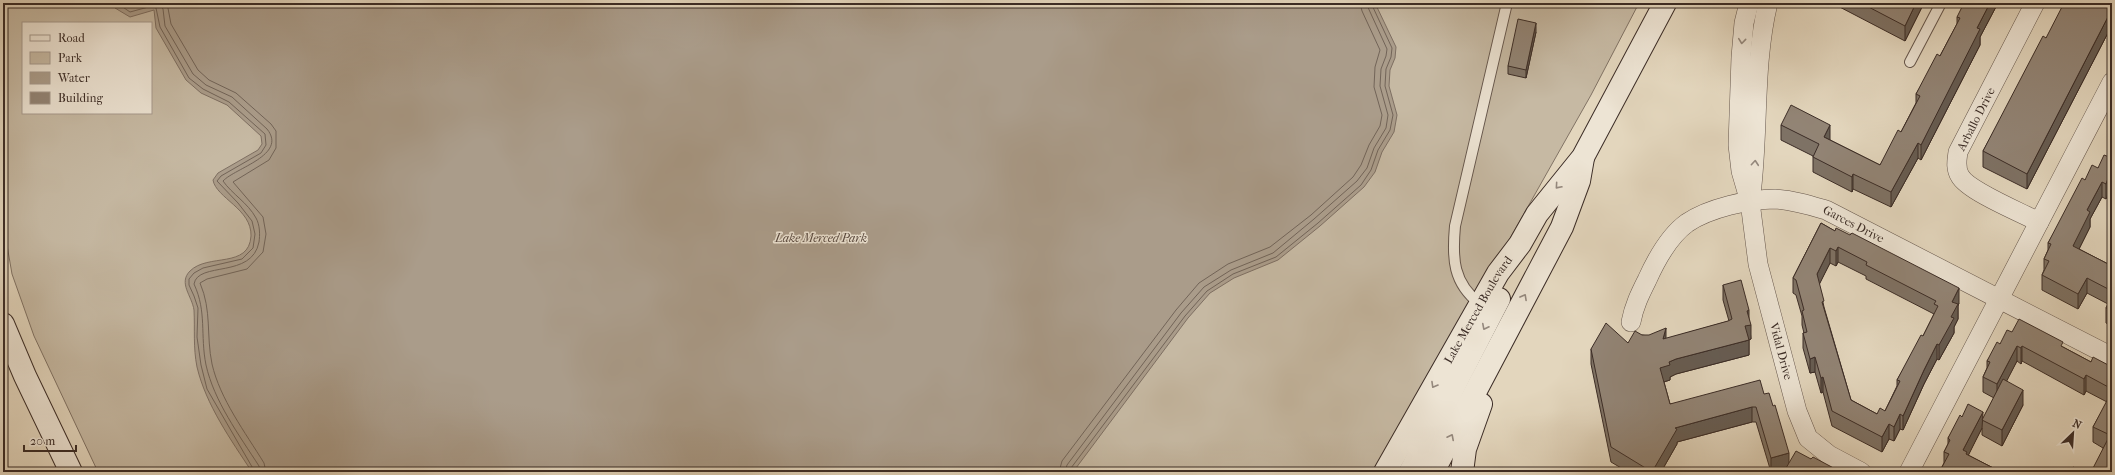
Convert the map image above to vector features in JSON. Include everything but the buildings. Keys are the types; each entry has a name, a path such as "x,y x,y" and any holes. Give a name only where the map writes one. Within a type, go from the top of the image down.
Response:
{"main road":[{"name":"Lake Merced Boulevard","path":"1385,472 1498,273 1520,244 1537,214 1583,157 1665,3"},
{"name":"Lake Merced Boulevard","path":"1433,472 1562,227 1579,181 1583,157"},
{"path":"1410,472 1506,285 1520,244"},
{"path":"1462,472 1465,449 1514,316"},
{"path":"3,324 25,376 71,472"}],"street":[{"name":"Vidal Drive","path":"1749,3 1744,23 1741,57 1738,145 1741,171 1750,202 1758,264 1797,411 1808,438 1829,455 1861,472"},
{"name":"Vidal Drive","path":"1750,202 1756,146 1759,59 1762,26 1768,3"},
{"name":"Arballo Drive","path":"2035,3 1958,152 1956,165 1960,176 1970,186 2039,222"},
{"path":"1909,472 2112,82"},
{"name":"Garces Drive","path":"1631,322 1634,305 1653,267 1667,244 1687,223 1715,209 1774,199 1800,202 1826,210 2112,357"}],"lane":[{"path":"1480,304 1464,290 1459,280 1454,255 1455,226 1507,3"},
{"path":"1910,62 1941,3"}],"green space":[{"name":"Lake Merced Park","path":"3,3 1639,3 1591,95 1378,472 98,472 34,336 12,274 3,222"}],"water":[{"name":"Lake Merced Park","path":"112,3 1375,3 1396,47 1395,58 1390,70 1389,86 1397,115 1394,132 1382,152 1375,172 1364,187 1320,226 1278,260 1234,278 1210,293 1188,318 1073,472 252,472 220,422 206,395 201,381 195,352 194,310 185,285 185,280 190,271 198,266 236,257 243,253 249,246 251,236 250,227 246,218 220,193 213,180 218,173 258,150 262,144 261,136 227,105 201,93 186,80 156,28 154,10 130,17 115,8"}]}
